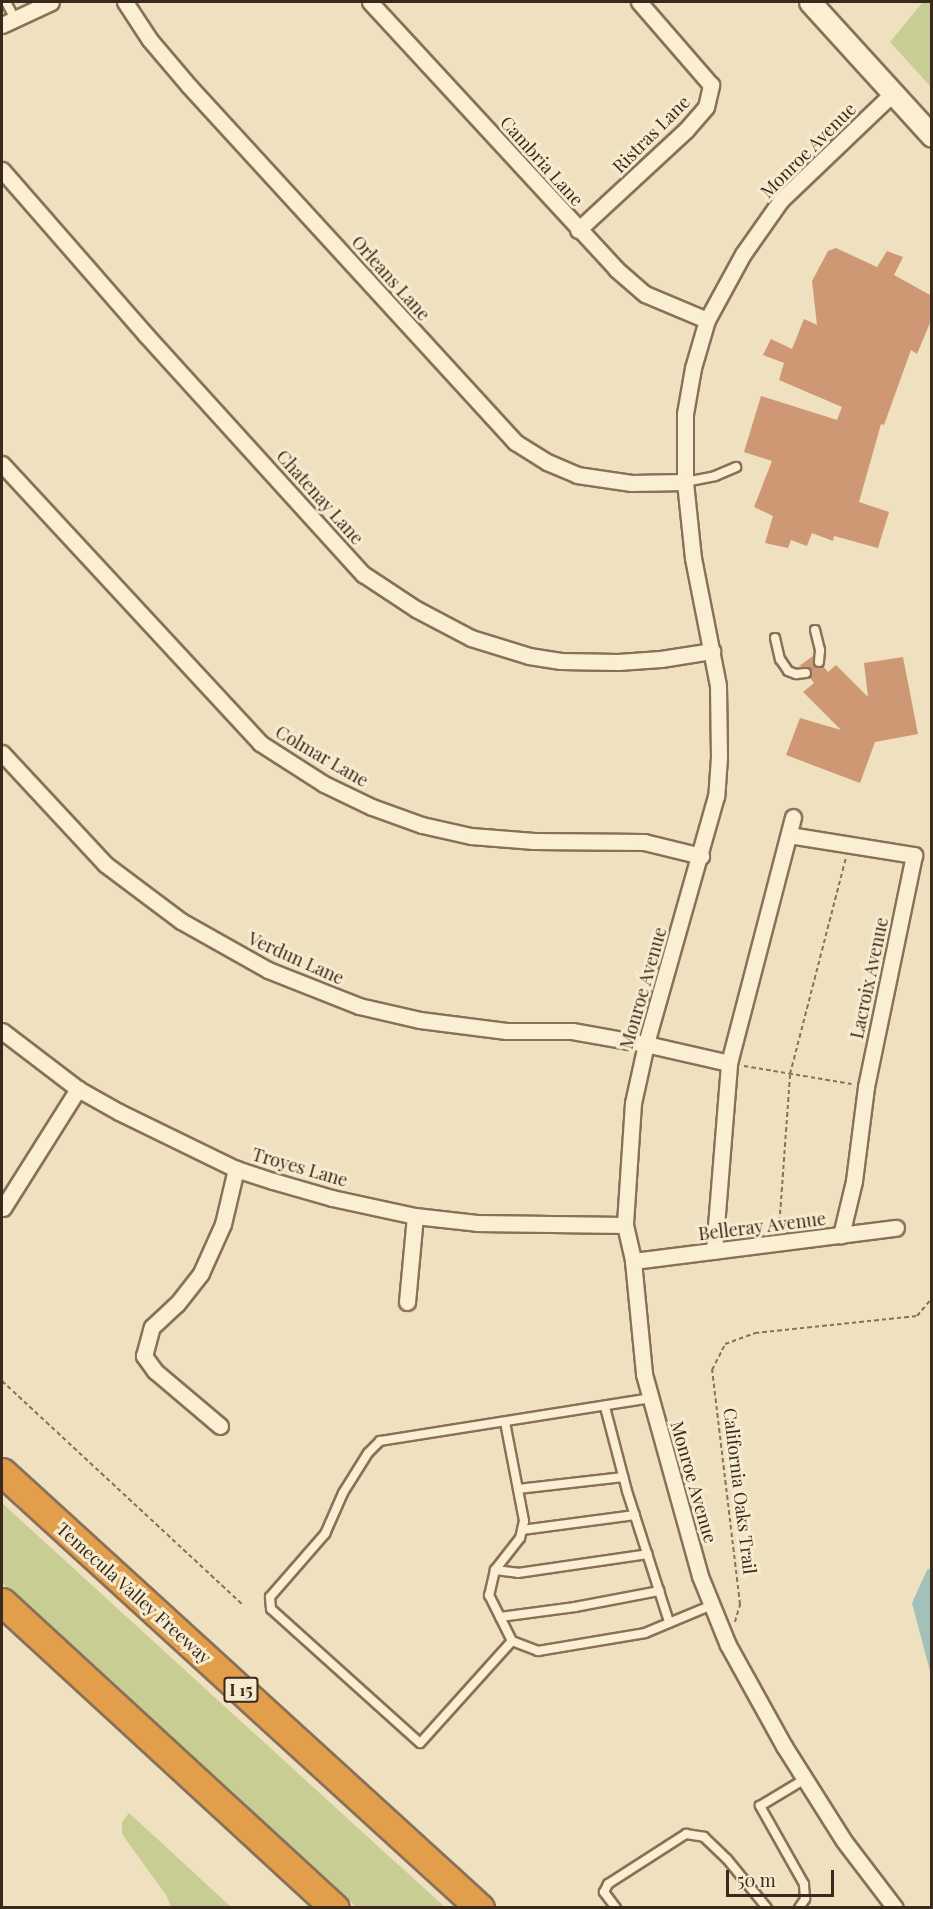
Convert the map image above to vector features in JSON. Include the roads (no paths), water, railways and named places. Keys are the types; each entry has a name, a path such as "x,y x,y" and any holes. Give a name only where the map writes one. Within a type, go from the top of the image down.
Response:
{"highway":[{"name":"Temecula Valley Freeway","path":"2,1472 480,1908"},
{"path":"2,1602 335,1908"}],"main road":[{"path":"810,2 932,136"}],"street":[{"path":"8,22 51,2"},
{"name":"Orleans Lane","path":"125,2 150,39 189,86 515,442 547,462 577,475 631,483 685,482"},
{"name":"Cambria Lane","path":"370,2 616,269 645,294 707,320"},
{"name":"Ristras Lane","path":"578,230 686,130 706,107 711,85 639,2"},
{"name":"Monroe Avenue","path":"893,93 781,200 743,254 707,320 693,368 685,414 685,482 693,558 718,686 720,757 716,796 701,856 646,1044 633,1103 625,1225 633,1261 644,1374 700,1576 728,1645 805,1779 844,1841 895,1908"},
{"name":"Chatenay Lane","path":"2,170 146,335 363,574 416,609 471,638 529,656 561,661 610,662 661,659 712,651"},
{"name":"Colmar Lane","path":"2,464 260,743 324,784 372,807 422,825 471,836 534,841 644,842 701,856"},
{"name":"Verdun Lane","path":"2,753 105,864 181,921 268,970 358,1006 420,1020 506,1031 572,1032 646,1044 729,1064"},
{"path":"714,1251 729,1064 793,817"},
{"name":"Lacroix Avenue","path":"789,835 914,855 866,1087 854,1181 841,1235"},
{"name":"Troyes Lane","path":"2,1031 78,1089 119,1112 236,1169 332,1198 415,1216 477,1223 625,1225"},
{"path":"3,1208 78,1089"},
{"path":"220,1426 155,1371 144,1356 152,1327 177,1304 201,1273 223,1224 236,1169"},
{"path":"407,1302 415,1216"},
{"name":"Belleray Avenue","path":"633,1261 896,1228"}],"lane":[{"path":"6,2 8,22"},
{"path":"685,482 716,476 736,467"},
{"path":"815,630 821,657 819,662"},
{"path":"776,638 780,659 788,671 796,674 806,673"},
{"path":"512,1641 420,1743 271,1609 270,1597 325,1534 343,1493 368,1453 380,1441 651,1398"},
{"path":"605,1407 623,1477 669,1622"},
{"path":"505,1422 524,1521 520,1538 495,1570 489,1595 512,1641 538,1652 645,1633 712,1605"},
{"path":"518,1489 623,1477"},
{"path":"522,1530 635,1515"},
{"path":"495,1570 518,1573 648,1554"},
{"path":"500,1617 575,1607 659,1591"},
{"path":"799,1908 806,1899 804,1884 760,1806 805,1779"},
{"path":"616,1908 604,1892 608,1884 686,1834 704,1837 727,1859 767,1908"}],"water":[{"path":"931,1568 931,1675 912,1603 927,1570"}]}
